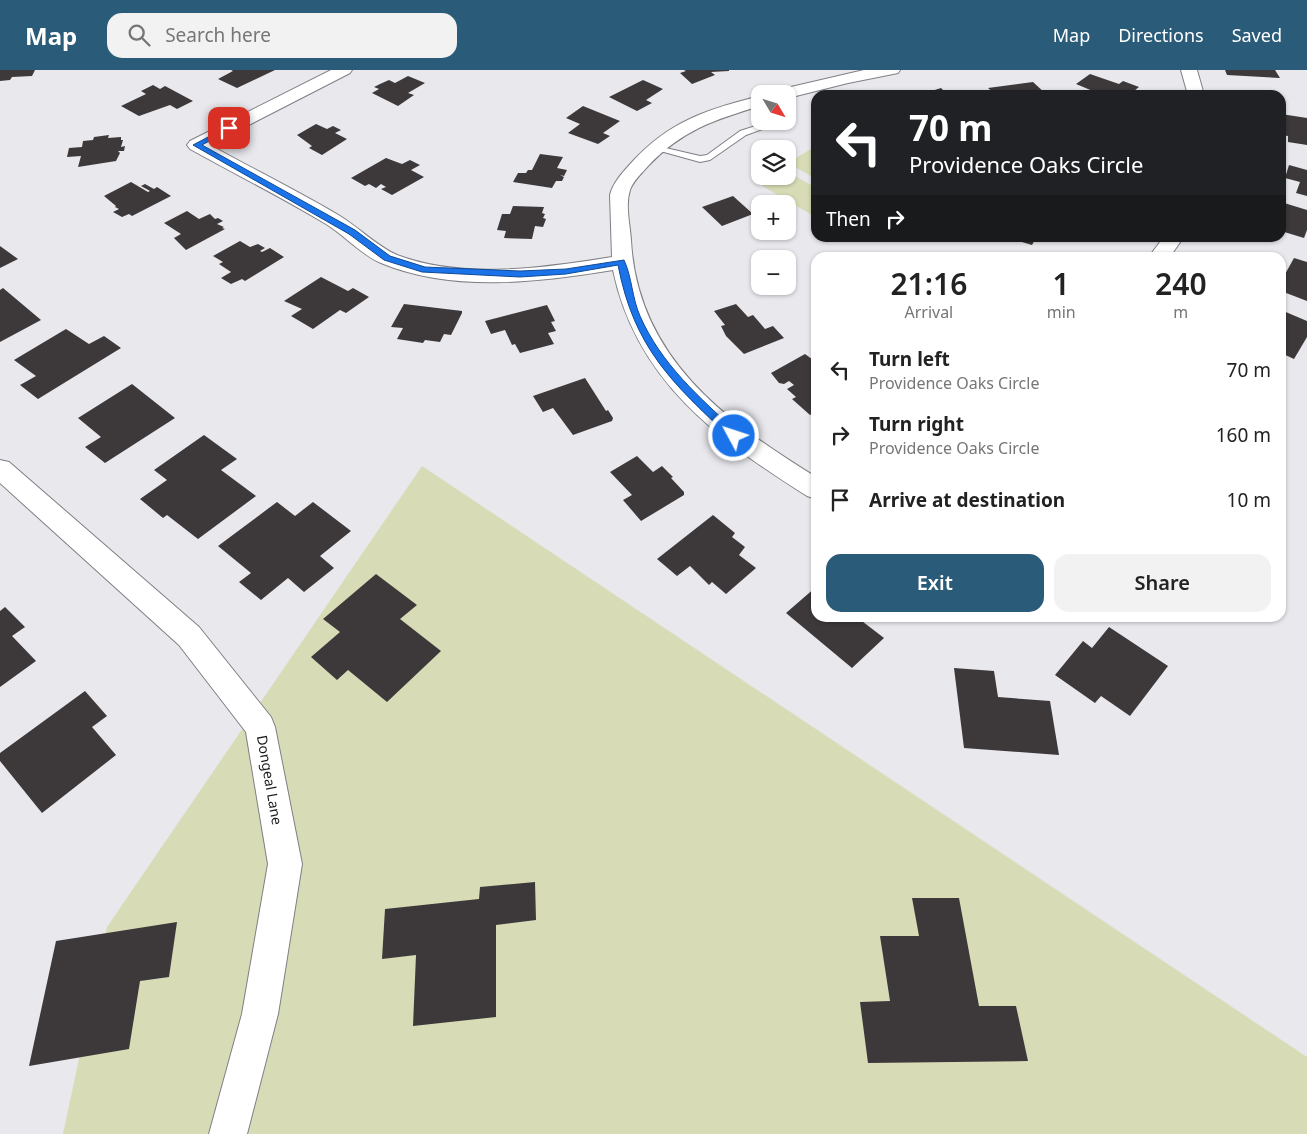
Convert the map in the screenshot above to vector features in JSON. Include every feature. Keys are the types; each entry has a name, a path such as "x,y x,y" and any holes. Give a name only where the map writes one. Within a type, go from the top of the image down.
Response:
{"street":[{"path":"344,70 196,145 352,232 387,258 425,270 520,274 566,272 621,262"},
{"path":"796,91 847,78 892,70"},
{"path":"1189,70 1195,90"},
{"path":"751,104 690,124 657,149 622,188 619,199 621,262 628,292 639,324 663,364 683,388 734,436 811,486"},
{"name":"Dongeal Lane","path":"0,469 190,636 260,726 285,864 260,1014 228,1134"}],"lane":[{"path":"657,149 700,159 710,157 743,133 752,130"}],"green space":[{"path":"811,149 811,176 796,168 796,158"},
{"path":"796,177 811,185 811,214 796,206 796,195 778,195 761,185 796,185"},
{"path":"422,466 1307,1057 1307,1134 63,1134 107,927"}],"building":[{"path":"0,70 35,70 32,76 12,77 10,80 0,81"},
{"path":"231,70 275,70 237,88 218,79 233,71"},
{"path":"684,70 729,71 711,72 715,75 692,84 680,73 686,71"},
{"path":"1225,70 1275,70 1280,78 1227,75"},
{"path":"1090,74 1119,84 1123,81 1139,87 1135,90 1090,90 1076,84"},
{"path":"408,76 425,83 408,93 414,95 398,106 372,93 379,89 374,87 380,84 389,80 395,83"},
{"path":"643,80 663,89 646,100 652,103 637,111 609,97"},
{"path":"1033,82 1042,90 990,90 988,88"},
{"path":"153,85 160,89 165,86 193,101 177,109 170,105 139,116 121,106 146,94 141,91"},
{"path":"583,106 620,121 603,133 610,136 598,144 568,133 580,124 566,118"},
{"path":"1286,115 1307,118 1307,145 1288,142 1288,136 1286,136"},
{"path":"316,124 327,129 333,126 341,130 335,133 347,139 322,155 309,148 312,146 297,135"},
{"path":"109,135 108,138 121,137 121,140 123,140 121,147 125,146 124,151 118,151 120,153 116,161 78,167 81,156 67,157 69,148 82,147 83,141"},
{"path":"540,154 563,157 557,168 567,170 564,176 560,175 564,177 562,181 556,181 552,188 513,182 518,173 526,173 528,170 532,170"},
{"path":"386,158 402,164 410,160 420,165 411,170 424,177 392,195 381,189 386,187 381,184 376,188 369,184 365,186 351,178"},
{"path":"1289,165 1307,170 1307,196 1296,193 1300,182 1286,178"},
{"path":"131,182 148,192 150,191 141,186 145,184 154,189 157,187 171,196 132,216 129,214 122,217 113,212 119,209 104,196"},
{"path":"733,196 751,212 751,215 722,226 702,207"},
{"path":"1286,204 1307,210 1307,230 1304,238 1286,233"},
{"path":"513,206 544,207 542,213 545,214 543,218 546,219 543,227 535,226 532,239 504,238 506,231 497,230 502,214 510,214"},
{"path":"187,211 199,219 210,214 215,219 218,218 223,221 217,224 225,229 186,250 174,238 181,234 164,223"},
{"path":"240,241 250,247 258,244 265,248 260,251 262,252 270,248 284,257 245,281 242,279 231,284 221,278 231,272 219,264 223,262 213,256"},
{"path":"1022,242 1034,242 1032,245"},
{"path":"0,246 18,259 0,268"},
{"path":"1294,258 1307,262 1307,301 1286,293 1286,272"},
{"path":"321,277 348,291 353,288 369,297 346,313 340,310 313,329 291,316 302,309 284,301"},
{"path":"3,288 41,320 0,342 0,290"},
{"path":"404,304 462,311 462,313 451,335 444,334 440,342 425,340 423,343 397,339 403,328 391,327"},
{"path":"736,304 748,317 753,315 765,329 773,326 784,338 744,354 726,336 721,326 725,325 714,311"},
{"path":"547,305 555,321 551,322 556,331 548,333 554,344 520,353 515,344 512,345 505,330 491,334 485,321"},
{"path":"1286,312 1307,321 1307,337 1294,359 1286,355"},
{"path":"66,329 89,344 104,336 121,348 38,399 20,385 36,376 14,360"},
{"path":"805,354 811,358 811,414 792,399 796,397 787,389 794,385 789,381 784,384 779,383 771,373"},
{"path":"585,378 606,411 608,410 613,418 612,421 573,435 553,408 543,412 533,396"},
{"path":"132,384 175,418 105,463 85,447 101,437 78,418"},
{"path":"204,435 237,459 221,470 256,496 198,539 167,515 163,518 140,499 167,480 154,470"},
{"path":"637,456 653,472 662,466 684,492 684,495 641,521 623,500 632,495 610,472"},
{"path":"277,502 295,516 313,502 351,531 320,556 334,568 304,592 288,578 261,600 239,582 251,573 218,546"},
{"path":"713,515 735,533 732,537 745,547 739,555 756,568 726,594 712,582 709,585 690,566 677,576 657,559"},
{"path":"376,574 417,605 400,619 441,651 387,702 348,670 337,680 311,657 340,632 323,619"},
{"path":"811,591 811,622 863,622 884,638 852,668 786,613"},
{"path":"5,607 25,627 12,636 36,661 0,687 0,611"},
{"path":"1109,627 1168,666 1130,716 1101,696 1095,703 1055,675 1083,641 1092,648"},
{"path":"954,668 994,671 998,697 1050,701 1059,755 964,748"},
{"path":"85,691 107,716 92,727 116,755 42,813 0,761 0,753"},
{"path":"535,882 536,920 496,925 496,1017 413,1026 416,955 382,959 385,909 479,899 480,887"},
{"path":"912,898 959,898 979,1006 1016,1006 1028,1061 868,1063 860,1002 890,1001 880,936 919,936"},
{"path":"177,922 169,977 140,981 129,1049 29,1066 56,941"}],"route":[{"path":"229,128 196,145 352,232 387,258 425,270 520,274 566,272 621,262 636,316 647,340 663,364 683,388 734,436"}]}
